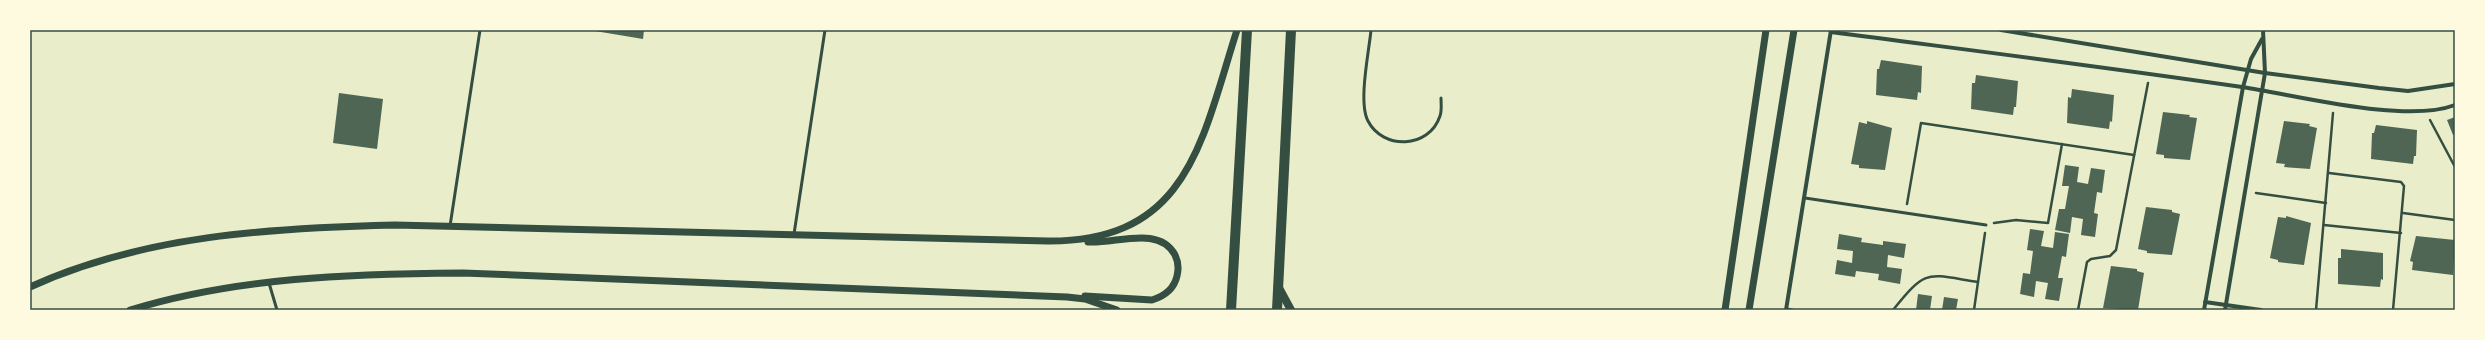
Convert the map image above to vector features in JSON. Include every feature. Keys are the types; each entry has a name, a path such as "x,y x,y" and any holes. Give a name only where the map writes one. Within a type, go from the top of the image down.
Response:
{"main road":[{"path":"1231,310 1247,30"},
{"path":"1277,310 1291,30"},
{"path":"1278,286 1291,310"}],"street":[{"path":"1075,241 1100,237 1136,221 1167,198 1183,177 1196,154 1237,30"},
{"path":"1725,310 1766,30"},
{"path":"1749,310 1794,30"},
{"path":"2001,30 2265,73 2408,91 2455,84"},
{"path":"2226,308 2247,192 2265,73 2262,39 2263,30"},
{"path":"1787,310 1831,31 2243,87 2334,104 2426,112 2455,105"},
{"path":"2204,310 2243,87 2247,69 2262,39"},
{"path":"30,288 48,279 140,248 235,234 318,227 395,225 794,236 1108,242 1153,238 1164,242 1172,249 1177,259 1178,270 1170,290 1162,296 1152,300 463,273 380,274 268,281 183,296 130,310"},
{"path":"1067,297 1085,299 1117,310"},
{"path":"2205,302 2226,308 2261,310"}],"lane":[{"path":"450,226 480,30"},
{"path":"794,236 825,30"},
{"path":"1371,30 1364,102 1367,120 1379,135 1396,143 1414,142 1430,132 1440,116 1441,98"},
{"path":"1805,198 1986,225"},
{"path":"268,281 277,310"},
{"path":"1787,310 1792,310"}],"path":[{"path":"2078,310 2086,262 2091,259 2110,256 2116,250 2150,74"},
{"path":"2316,310 2334,104"},
{"path":"2426,112 2455,167"},
{"path":"1906,213 1921,123 2134,155"},
{"path":"1974,310 1986,225 2016,220 2048,223 2062,144"},
{"path":"2329,173 2401,182 2406,191 2393,310"},
{"path":"2247,192 2326,203"},
{"path":"2403,213 2455,220"},
{"path":"2324,226 2402,233"},
{"path":"1893,310 1913,285 1929,276 1978,282"}],"building":[{"path":"589,30 644,30 643,39"},
{"path":"1881,60 1922,66 1921,93 1918,92 1917,100 1876,95 1877,69 1879,69"},
{"path":"1976,75 2018,81 2016,107 2014,107 2013,115 1971,109 1972,83 1975,83"},
{"path":"2072,89 2114,95 2112,122 2110,121 2109,129 2067,123 2068,97 2071,98"},
{"path":"339,93 383,99 377,149 333,143"},
{"path":"2163,112 2190,115 2189,117 2197,118 2190,160 2164,158 2164,155 2156,154"},
{"path":"2455,117 2455,135 2453,135 2447,120"},
{"path":"1867,121 1892,128 1885,170 1859,168 1859,165 1851,164 1859,122 1867,124"},
{"path":"2284,121 2310,124 2309,126 2317,128 2310,169 2284,167 2285,164 2276,163"},
{"path":"2376,125 2417,130 2416,156 2414,156 2413,164 2371,159 2372,133 2374,133"},
{"path":"2065,165 2079,167 2077,182 2088,184 2091,168 2105,170 2102,193 2097,192 2094,213 2098,214 2095,237 2081,235 2083,219 2072,217 2070,233 2055,230 2059,209 2065,209 2069,186 2062,186"},
{"path":"2146,207 2172,210 2172,212 2180,214 2172,255 2147,253 2147,251 2138,249"},
{"path":"2286,216 2311,223 2304,265 2278,262 2278,260 2270,258 2278,217 2286,218"},
{"path":"2030,229 2044,231 2041,246 2053,248 2055,232 2069,234 2066,257 2062,256 2058,278 2063,278 2059,301 2045,299 2048,283 2036,281 2034,297 2020,294 2023,273 2030,274 2033,251 2027,250"},
{"path":"1839,234 1862,238 1861,242 1883,245 1883,241 1906,244 1904,258 1888,255 1887,267 1902,269 1900,284 1878,280 1879,274 1856,271 1855,277 1835,274 1837,260 1852,263 1853,251 1837,249"},
{"path":"2416,236 2455,240 2453,275 2412,270 2413,262 2410,261"},
{"path":"2341,249 2383,253 2383,280 2381,279 2380,287 2338,284 2338,258 2341,258"},
{"path":"2111,266 2137,269 2137,271 2144,273 2138,310 2103,308"},
{"path":"1918,294 1932,296 1930,310 1916,310"},
{"path":"1944,297 1958,299 1956,310 1942,310"}]}
